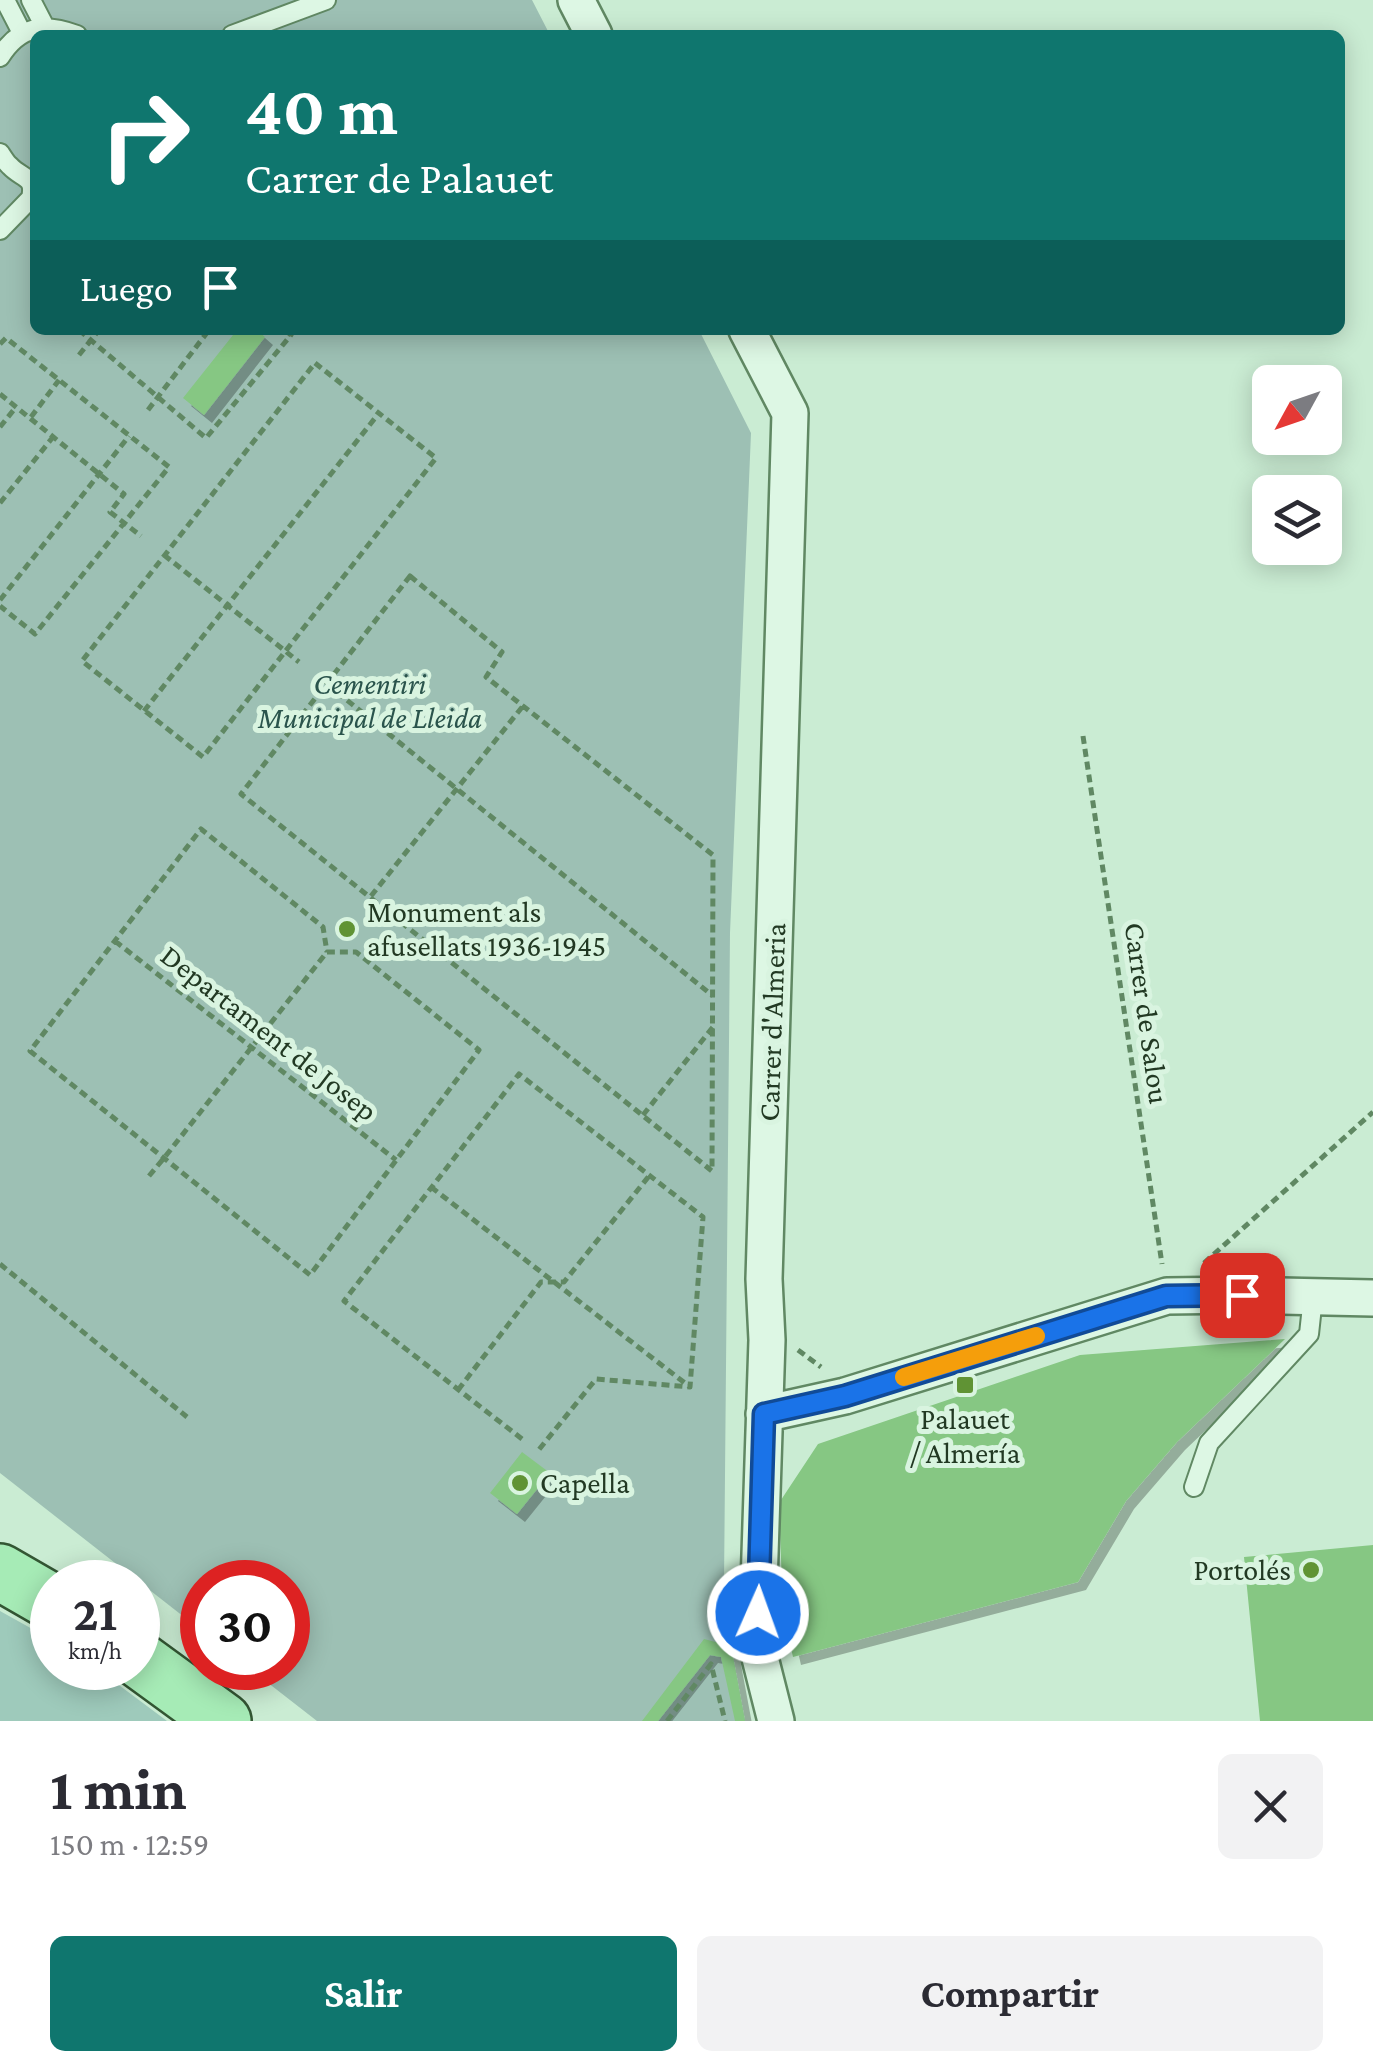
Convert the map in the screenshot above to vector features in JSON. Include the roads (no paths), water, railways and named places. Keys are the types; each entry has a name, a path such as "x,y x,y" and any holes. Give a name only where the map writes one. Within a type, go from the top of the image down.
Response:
{"main road":[{"path":"0,1572 30,1589"},
{"path":"160,1675 223,1721"}],"street":[{"path":"576,0 591,30"},
{"name":"Carrer d'Almeria","path":"750,335 790,414 757,1646 776,1721"},
{"path":"764,1414 836,1399 1166,1296 1373,1298"},
{"path":"768,1340 780,1363 798,1382 816,1394 836,1399"}],"lane":[{"path":"5,0 22,34"},
{"path":"31,0 46,29"},
{"path":"245,30 326,0"},
{"path":"31,30 51,30"},
{"path":"0,57 10,42 30,31"},
{"path":"0,153 8,166 30,181"},
{"path":"0,230 30,199"},
{"path":"1194,1487 1209,1443 1309,1334 1313,1296"}],"place":[{"name":"Monument als afusellats 1936-1945","path":"347,929"},
{"name":"Palauet / Almería","path":"965,1385"},
{"name":"Capella","path":"520,1483"},
{"name":"Portolés","path":"1311,1570"}],"park label":[{"name":"Cementiri Municipal de Lleida","path":"370,701"}]}
